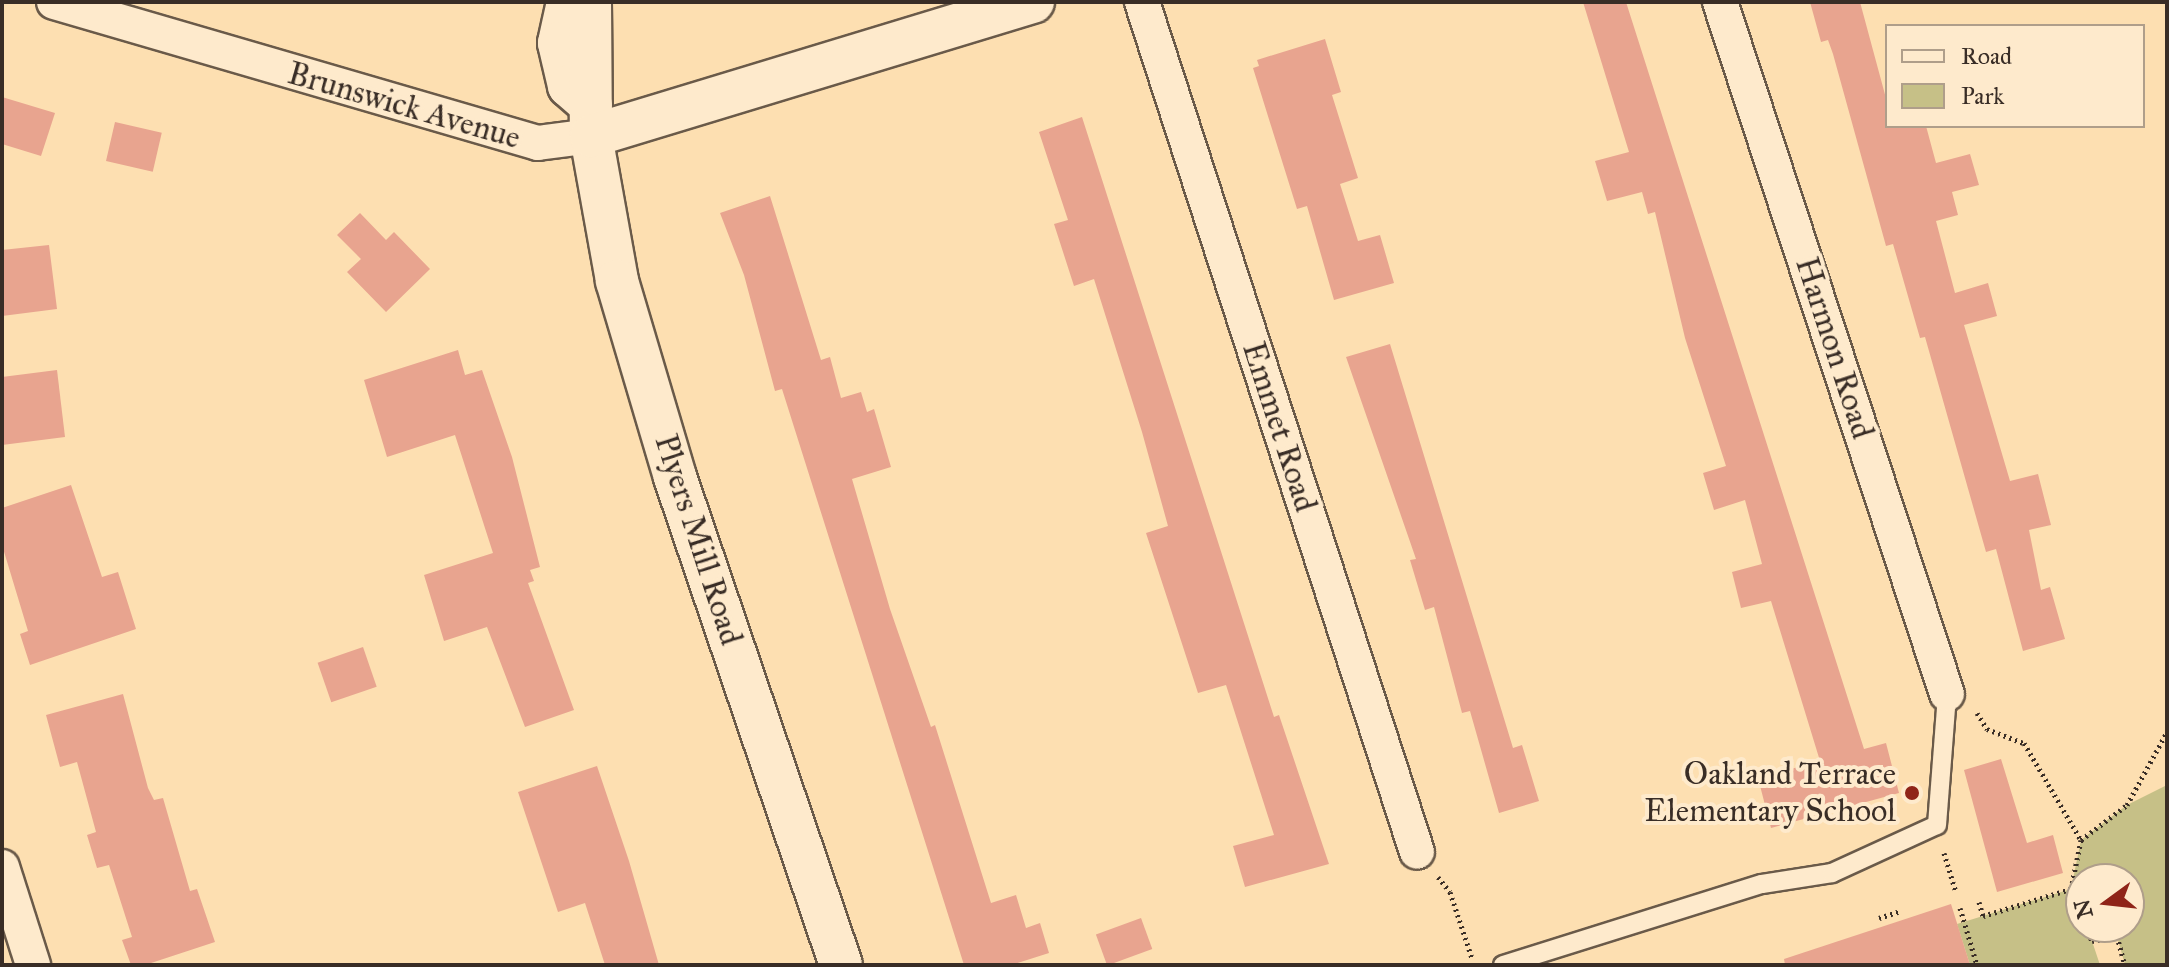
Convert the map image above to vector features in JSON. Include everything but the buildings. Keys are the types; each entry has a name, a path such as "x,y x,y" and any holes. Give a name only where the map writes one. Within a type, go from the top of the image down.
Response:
{"street":[{"name":"Brunswick Avenue","path":"54,2 538,143 591,121 1033,2"},
{"path":"568,2 559,43 569,86 591,121"},
{"name":"Plyers Mill Road","path":"590,2 591,121 617,281 675,477 841,965"},
{"name":"Emmet Road","path":"1142,2 1417,852"},
{"name":"Harmon Road","path":"1720,2 1947,694"},
{"path":"2,867 33,965"}],"lane":[{"path":"1503,965 1762,884 1832,873 1937,825 1947,694"}],"path":[{"path":"1947,694 1968,700 1987,729 2024,743 2081,840"},
{"path":"2076,863 2081,840 2127,805 2167,732"},
{"path":"1937,825 1955,890"},
{"path":"1979,902 1983,916 2065,891"},
{"path":"1450,892 1472,958"},
{"path":"1960,908 1977,965"},
{"path":"1879,918 1901,911"},
{"path":"2119,943 2125,965"}],"green space":[{"path":"2167,785 2167,965 2125,965 2119,943 2145,943 2145,863 2076,863 2081,840 2127,805"},
{"path":"2065,891 2065,943 2093,943 2100,965 1970,965 1957,924"}],"place":[{"name":"Oakland Terrace Elementary School","path":"1912,793"}]}
